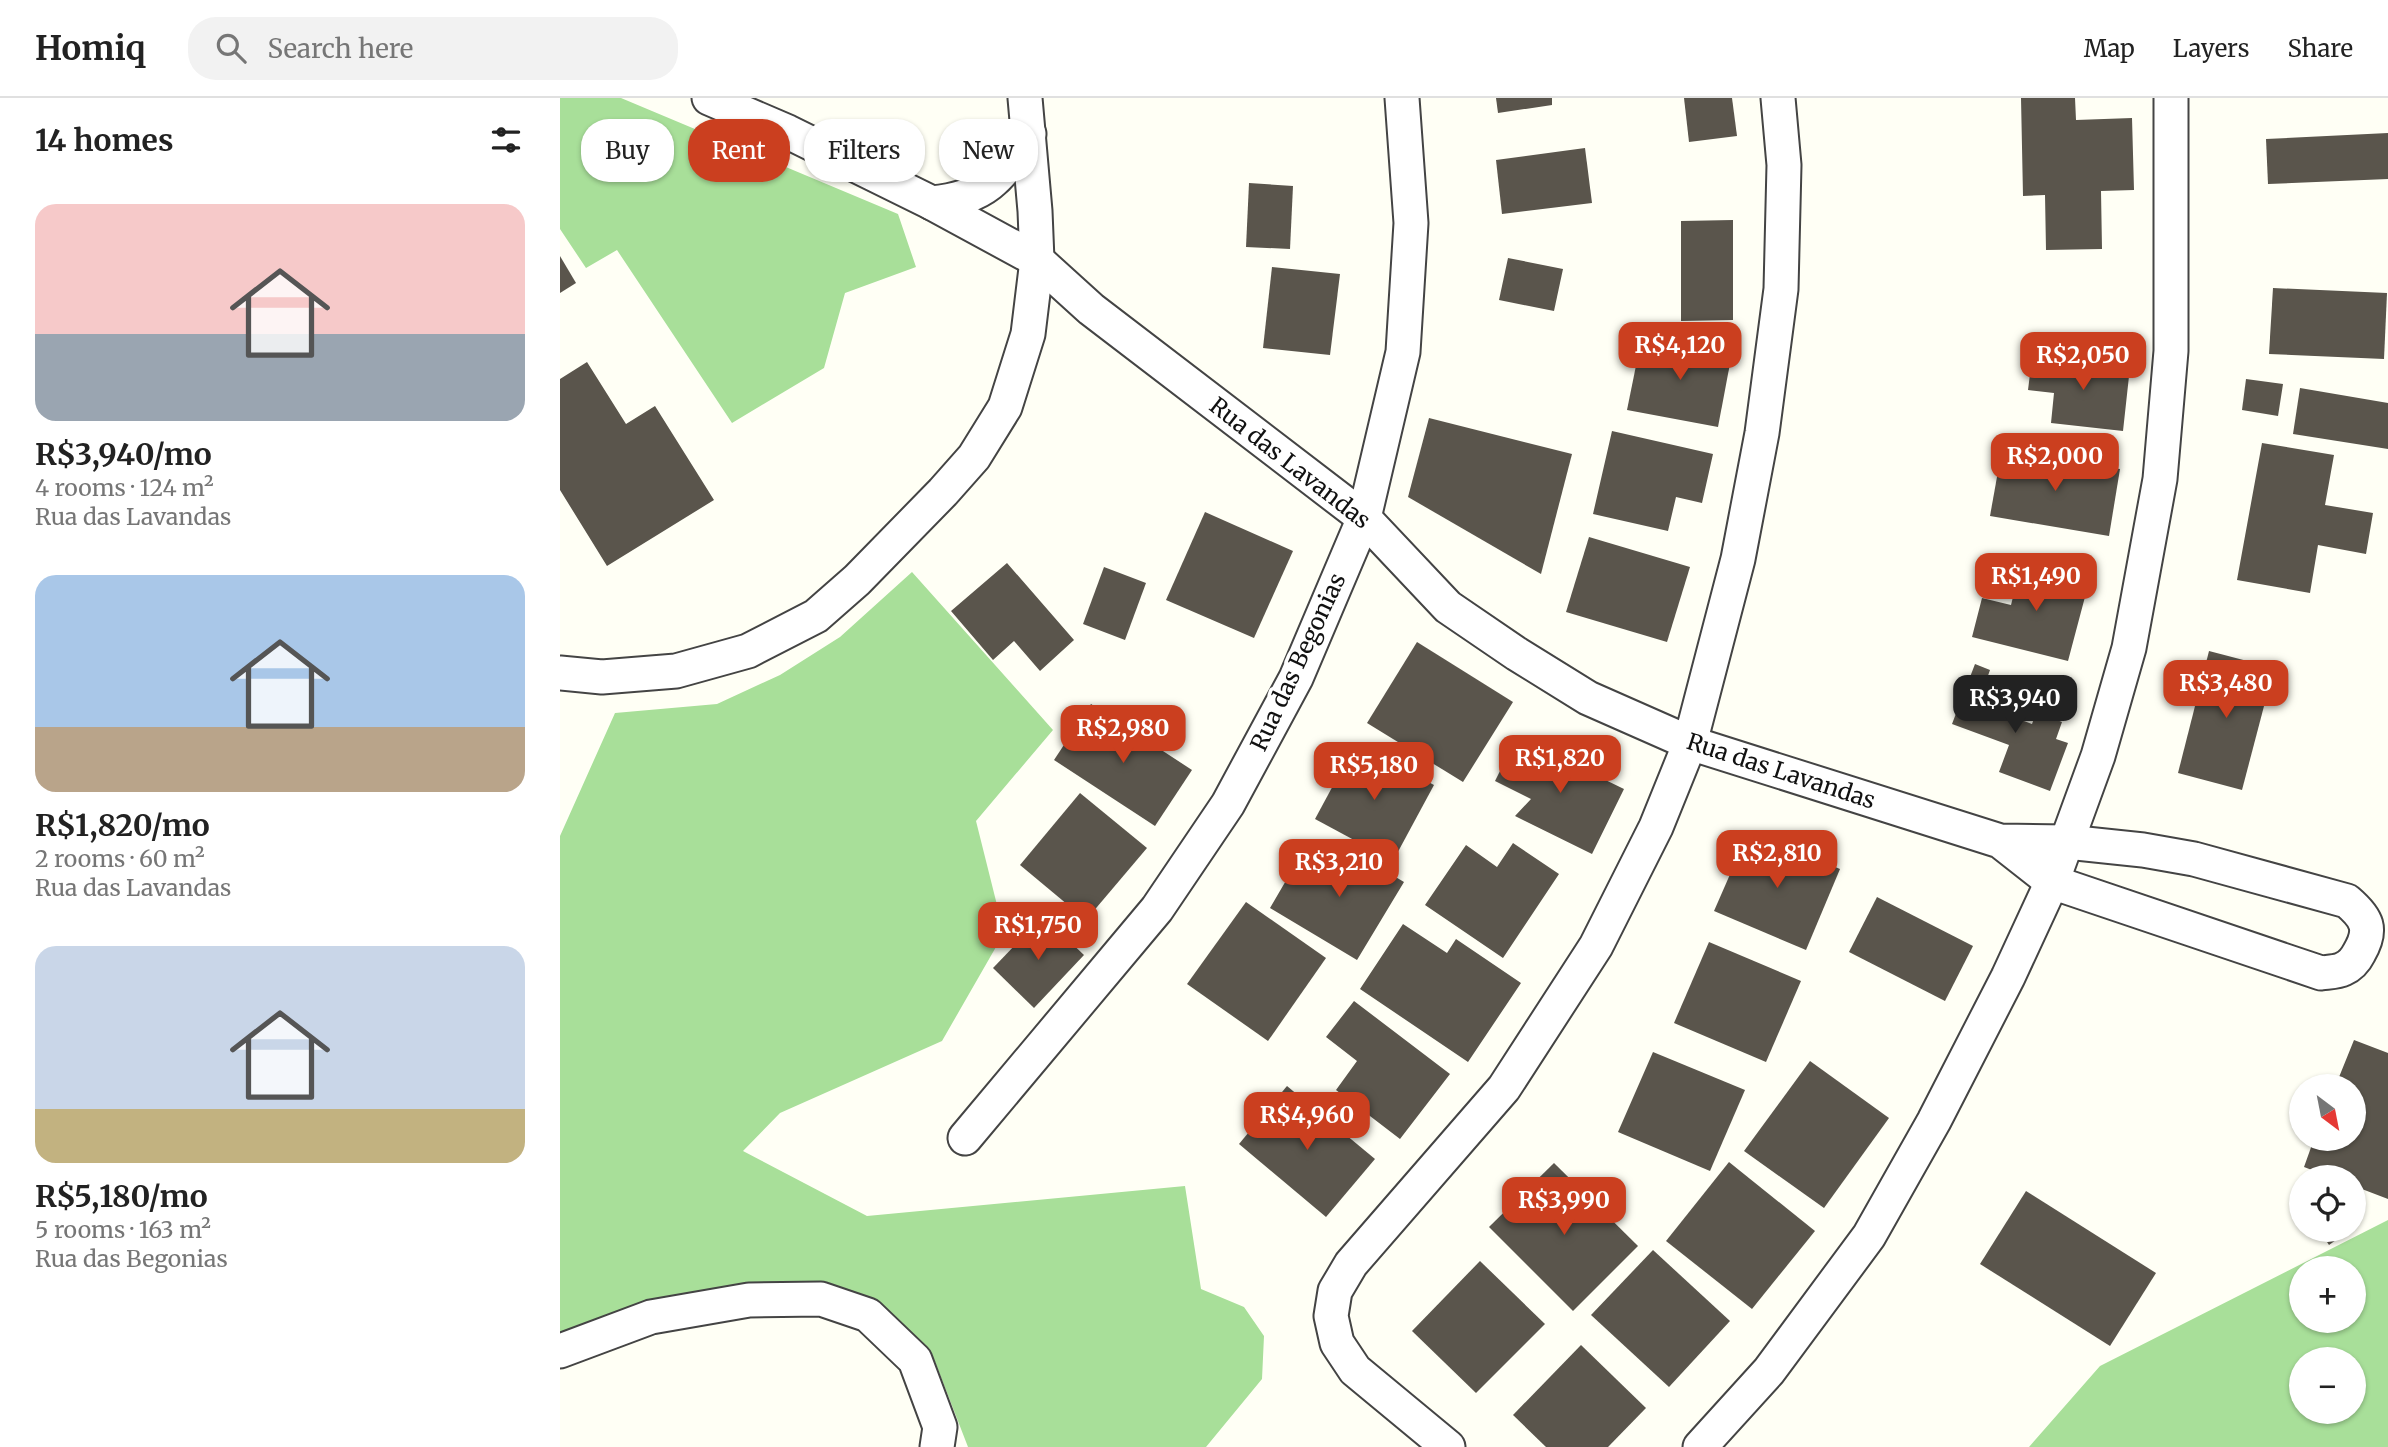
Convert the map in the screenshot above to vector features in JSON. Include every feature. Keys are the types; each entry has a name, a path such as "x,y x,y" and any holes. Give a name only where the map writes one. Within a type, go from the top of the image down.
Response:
{"street":[{"name":"Rua das Lavandas","path":"709,98 788,132 1037,260 1091,309 1364,518 1448,607 1588,698 1690,743 2000,841 2067,842 2143,849 2194,859 2347,901 2360,913 2367,928 2365,942 2356,959 2343,969 2321,973 2052,881 2000,841"},
{"path":"1025,98 1027,119"},
{"name":"Rua das Begonias","path":"965,1138 1157,909 1228,804 1296,678 1364,518 1403,352 1411,223 1402,98"},
{"path":"1448,1447 1355,1370 1337,1343 1331,1316 1335,1291 1351,1264 1504,1088 1589,957 1656,827 1690,743 1738,558 1762,433 1782,289 1784,165 1778,98"},
{"path":"1700,1447 1769,1371 1869,1236 1934,1121 2008,977 2052,881 2098,756 2129,648 2161,479 2171,351 2171,98"},
{"path":"932,204 960,200 982,190 992,182"},
{"path":"560,673 602,677 676,671 748,651 816,616 857,580 943,492 974,457 1005,407 1028,334 1037,260 1032,182"},
{"path":"560,1351 651,1317 749,1300 821,1299 868,1315 915,1360 940,1427 937,1447"}],"green space":[{"path":"560,98 621,98 671,119 581,119 581,182 674,182 674,120 688,126 688,182 790,182 790,169 804,175 804,182 822,182 898,214 916,267 845,293 824,368 732,423 617,250 586,268 560,229"},
{"path":"912,572 1053,730 976,821 1004,933 942,1041 780,1113 743,1151 867,1216 1185,1186 1201,1289 1244,1307 1264,1336 1262,1379 1206,1447 968,1447 932,1354 885,1307 833,1287 560,1338 560,836 615,713 717,704 780,675 840,637"},
{"path":"2388,1220 2388,1447 2029,1447 2100,1366 2289,1270 2289,1333 2366,1333 2366,1256 2317,1256 2345,1242 2366,1242 2366,1231"}],"building":[{"path":"1496,98 1552,98 1552,105 1498,113"},
{"path":"1684,98 1732,98 1737,136 1689,142"},
{"path":"2021,98 2075,98 2076,120 2132,118 2134,190 2101,191 2102,249 2046,250 2045,195 2023,196"},
{"path":"2388,133 2388,179 2268,184 2266,139"},
{"path":"1585,148 1592,203 1502,214 1496,160"},
{"path":"1249,183 1293,186 1290,249 1246,247"},
{"path":"1733,220 1733,320 1681,321 1681,221"},
{"path":"560,256 576,283 560,293"},
{"path":"1508,258 1563,269 1554,311 1499,300"},
{"path":"1272,267 1340,274 1330,355 1263,348"},
{"path":"2273,288 2387,293 2384,359 2269,354"},
{"path":"1642,336 1732,353 1718,427 1627,410"},
{"path":"2032,358 2130,367 2123,431 2051,423 2054,393 2028,390"},
{"path":"587,362 626,424 655,406 714,500 607,566 560,490 560,379"},
{"path":"2246,379 2283,384 2278,416 2242,410"},
{"path":"2300,388 2388,403 2388,449 2293,434"},
{"path":"1429,418 1572,454 1541,574 1408,497"},
{"path":"1612,431 1713,454 1702,503 1676,497 1668,531 1593,514"},
{"path":"2262,443 2334,455 2325,505 2373,513 2366,554 2318,545 2310,593 2237,580"},
{"path":"2002,449 2120,469 2109,536 1990,516"},
{"path":"1205,512 1293,551 1254,638 1166,600"},
{"path":"1589,537 1690,567 1667,642 1566,612"},
{"path":"2022,561 2090,578 2068,661 1972,637 1982,598 2011,605"},
{"path":"1007,563 1074,640 1040,671 1014,641 993,660 951,611"},
{"path":"1104,567 1146,583 1125,640 1083,624"},
{"path":"1417,642 1513,702 1463,782 1367,723"},
{"path":"2209,651 2274,668 2242,790 2178,773"},
{"path":"1975,664 1990,670 1978,704 2032,724 2043,694 2054,698 2047,716 2062,722 2056,739 2068,743 2050,791 1999,772 2009,745 1952,724"},
{"path":"1091,704 1192,770 1155,826 1054,760"},
{"path":"1517,737 1624,789 1592,854 1515,816 1531,799 1495,781"},
{"path":"1356,743 1434,785 1393,861 1315,819"},
{"path":"1080,793 1147,848 1086,920 1020,865"},
{"path":"1749,831 1840,869 1806,950 1714,911"},
{"path":"1335,841 1404,882 1357,960 1270,908 1298,860 1317,872"},
{"path":"1513,843 1559,874 1503,958 1425,905 1466,845 1497,867"},
{"path":"1877,897 1973,946 1945,1001 1849,952"},
{"path":"1246,902 1326,958 1268,1041 1187,984"},
{"path":"1043,916 1084,955 1034,1008 993,968"},
{"path":"1403,924 1447,953 1456,939 1521,983 1468,1062 1360,989"},
{"path":"1709,942 1801,981 1766,1062 1674,1023"},
{"path":"1354,1001 1450,1074 1400,1139 1336,1090 1357,1061 1326,1037"},
{"path":"2354,1040 2388,1053 2388,1199 2366,1191 2366,1165 2305,1165 2309,1152 2366,1152 2366,1074 2340,1074"},
{"path":"1653,1052 1745,1090 1710,1171 1618,1132"},
{"path":"1810,1061 1889,1118 1824,1208 1744,1151"},
{"path":"1287,1086 1375,1159 1326,1217 1239,1144"},
{"path":"1729,1162 1815,1231 1752,1309 1666,1241"},
{"path":"1554,1163 1638,1246 1573,1311 1489,1227"},
{"path":"2026,1191 2156,1273 2110,1346 1980,1264"},
{"path":"1653,1250 1730,1321 1669,1387 1591,1315"},
{"path":"1480,1261 1545,1324 1476,1393 1412,1331"},
{"path":"1581,1345 1646,1408 1608,1447 1546,1447 1513,1415"}]}
